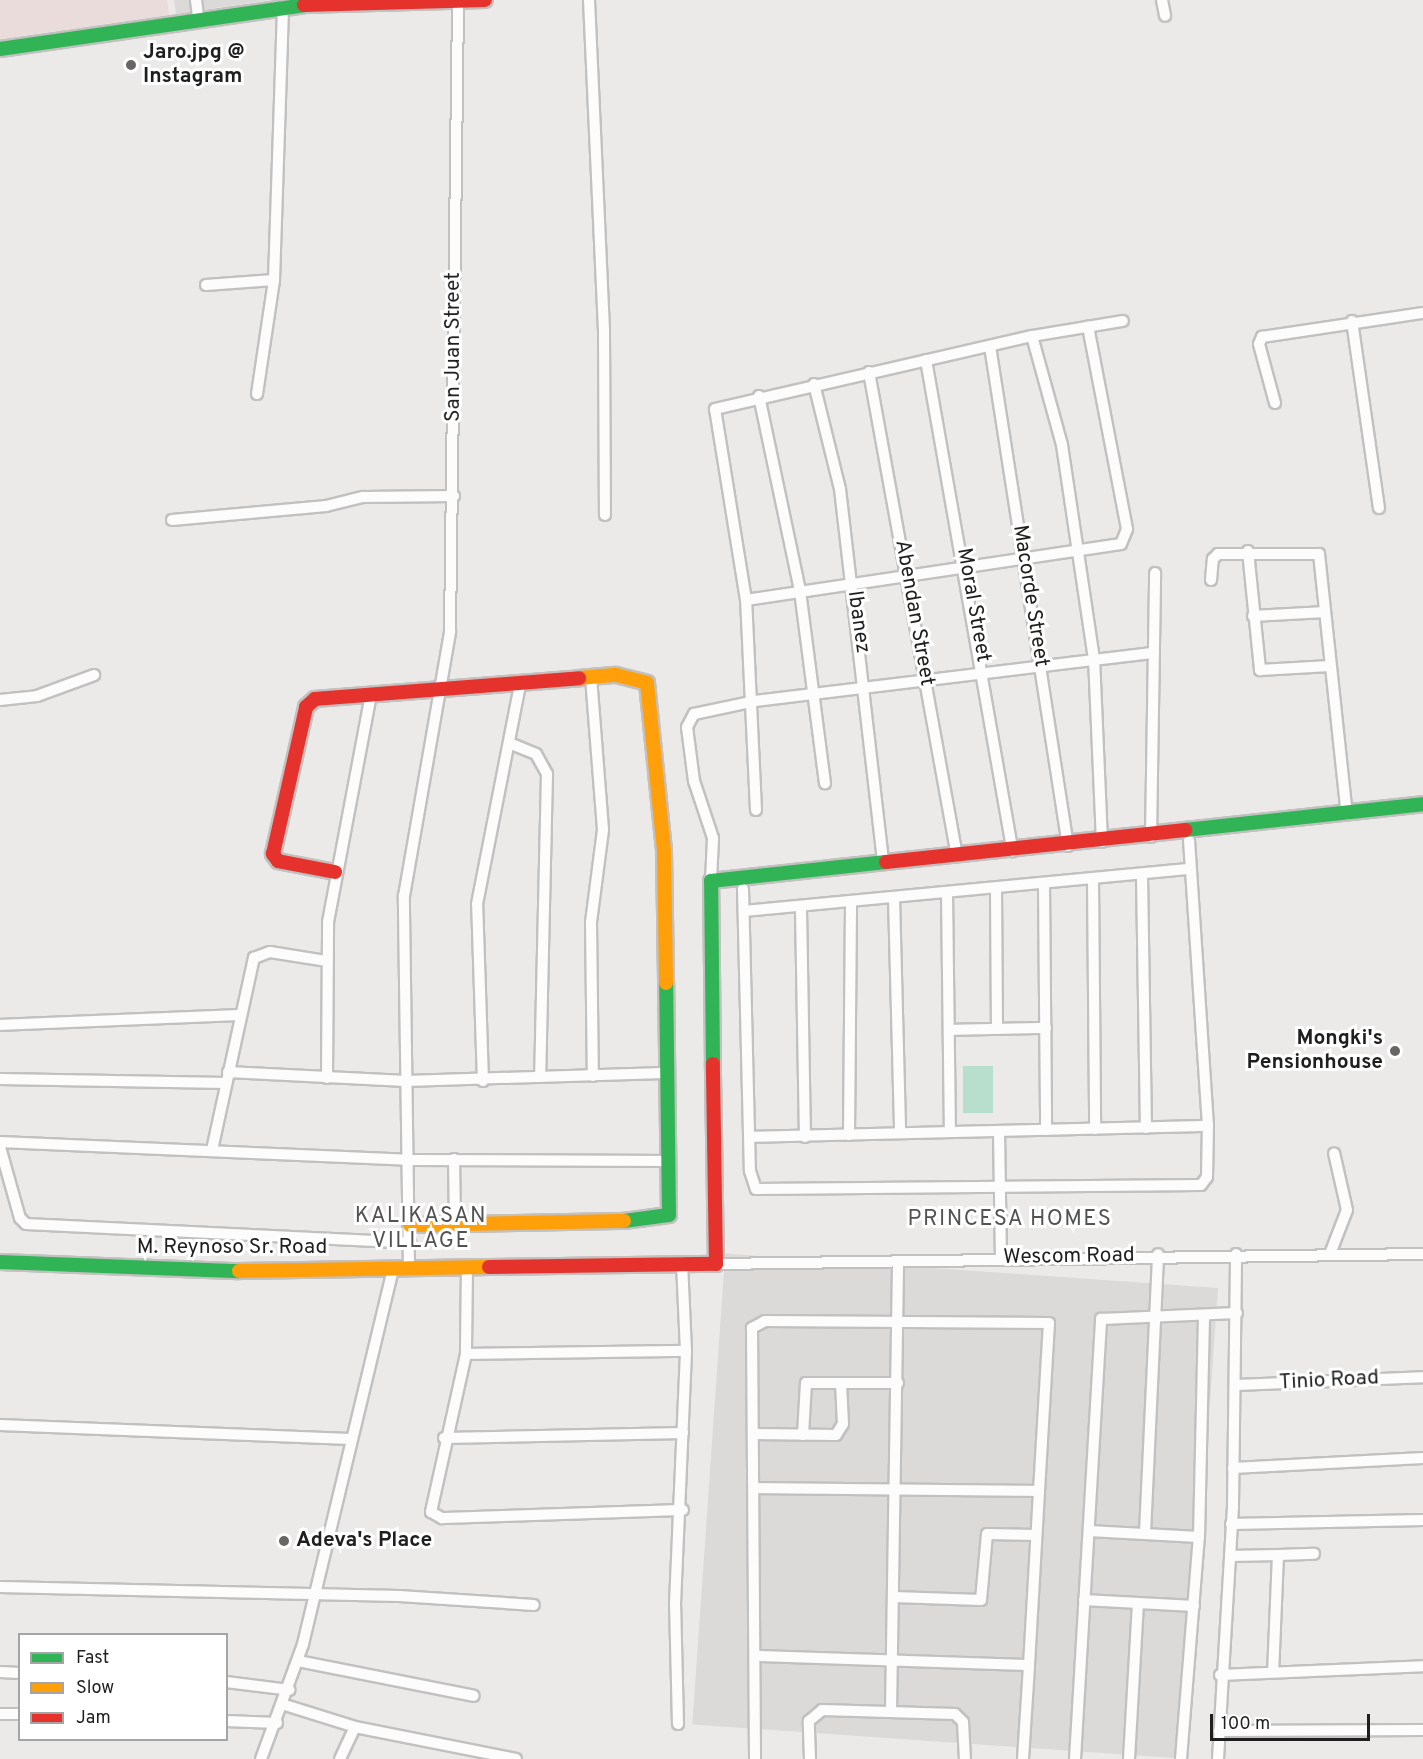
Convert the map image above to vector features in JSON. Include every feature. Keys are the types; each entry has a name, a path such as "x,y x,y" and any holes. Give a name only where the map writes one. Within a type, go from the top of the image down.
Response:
{"street":[{"path":"196,0 198,17"},
{"path":"0,49 277,4 485,0"},
{"path":"589,0 604,332 605,515"},
{"path":"1162,0 1165,16"},
{"name":"San Juan Street","path":"409,1268 411,1243 404,896 443,691 454,496 458,2"},
{"path":"257,394 274,280 277,4"},
{"path":"206,285 274,280"},
{"path":"1275,403 1259,344 1262,337 1352,321 1423,313"},
{"path":"756,810 755,701 746,600 714,412 720,405 759,396 1032,336 1123,321"},
{"path":"1352,321 1379,508"},
{"path":"746,600 1121,544 1127,529 1088,327"},
{"path":"1032,336 1062,445 1094,658 1102,842"},
{"name":"Macorde Street","path":"990,346 1068,846"},
{"name":"Moral Street","path":"926,360 967,568 1013,851"},
{"name":"Abendan Street","path":"868,372 908,576 957,855"},
{"name":"Ibanez","path":"814,384 840,489 867,690 883,863"},
{"path":"759,396 800,591 825,783"},
{"path":"172,520 326,506 363,497 454,496"},
{"path":"1211,580 1215,556 1248,551 1319,554 1347,814"},
{"path":"1248,551 1260,669 1330,666"},
{"path":"1151,837 1155,573"},
{"path":"1253,616 1326,612"},
{"path":"716,1264 712,838 694,781 687,727 694,714 707,709 755,701 867,690 984,671 1154,653"},
{"path":"0,700 37,696 94,675"},
{"path":"335,872 278,861 273,854 306,707 315,699 443,691 591,677 635,676 652,692 664,851 664,1073 670,1210 660,1220 410,1225"},
{"path":"591,677 603,830 591,922 593,1076"},
{"path":"483,1081 477,904 520,684"},
{"path":"327,1078 327,961 335,872 371,694"},
{"path":"509,743 536,754 547,774 540,1077"},
{"path":"711,881 957,855 1068,846 1423,804"},
{"path":"743,889 751,1137 750,1171 759,1190 1201,1185 1207,1177 1208,1126 1189,841"},
{"path":"744,911 801,909 947,892 1190,869"},
{"path":"1142,874 1146,1128"},
{"path":"1093,879 1095,1129"},
{"path":"1044,884 1046,1130"},
{"path":"996,888 997,1029"},
{"path":"947,892 950,1131"},
{"path":"894,898 900,1132"},
{"path":"849,1135 851,903"},
{"path":"801,909 805,1137"},
{"path":"212,1150 240,1015 258,954 327,961"},
{"path":"0,1025 240,1015"},
{"path":"949,1030 1046,1028"},
{"path":"228,1072 406,1081 483,1081 664,1073"},
{"path":"0,1079 226,1083"},
{"path":"751,1137 1208,1126"},
{"path":"999,1132 1001,1258"},
{"path":"0,1142 408,1160 669,1161"},
{"path":"0,1147 18,1212 26,1224 411,1243"},
{"path":"1330,1254 1347,1210 1334,1153"},
{"path":"453,1159 455,1225"},
{"path":"1145,1533 1153,1318 1158,1254"},
{"name":"Wescom Road","path":"716,1264 898,1262 1158,1254 1423,1254"},
{"path":"1218,1759 1220,1675 1230,1556 1236,1385 1236,1254"},
{"name":"M. Reynoso Sr. Road","path":"0,1262 197,1271 682,1262 716,1264"},
{"path":"678,1724 675,1604 684,1510 683,1433 687,1351 682,1262"},
{"path":"891,1712 897,1487 898,1262"},
{"path":"466,1267 466,1354 444,1438 430,1503 431,1512 442,1518 684,1510"},
{"path":"261,1759 285,1705 298,1661 393,1268"},
{"path":"1075,1759 1101,1319 1237,1313"},
{"path":"1181,1759 1199,1537 1204,1315"},
{"path":"755,1759 757,1656 750,1333 755,1325 899,1319 1048,1321 1023,1759"},
{"path":"466,1354 687,1351"},
{"name":"Tinio Road","path":"1236,1385 1423,1377"},
{"path":"803,1435 806,1383 898,1383"},
{"path":"753,1434 803,1435 842,1431 842,1383"},
{"path":"0,1425 350,1439"},
{"path":"444,1438 683,1433"},
{"path":"1233,1468 1423,1458"},
{"path":"754,1488 897,1487 1039,1491"},
{"path":"1231,1524 1423,1520"},
{"path":"1089,1531 1199,1537"},
{"path":"894,1597 981,1600 987,1534 1036,1535"},
{"path":"1230,1556 1314,1554"},
{"path":"1273,1672 1278,1555"},
{"path":"0,1587 313,1593 534,1605"},
{"path":"1084,1600 1194,1606"},
{"path":"1129,1759 1138,1604"},
{"path":"757,1656 1029,1665"},
{"path":"298,1661 474,1696"},
{"path":"1220,1675 1423,1666"},
{"path":"0,1672 18,1673"},
{"path":"228,1682 290,1690"},
{"path":"285,1705 355,1727 516,1759"},
{"path":"810,1759 812,1715 891,1712 962,1718 965,1759"},
{"path":"0,1713 18,1714"},
{"path":"228,1721 277,1723"},
{"path":"340,1759 355,1727"},
{"path":"1219,1731 1423,1730"}],"shaded area":[{"path":"0,0 167,0 169,15 0,39"},
{"path":"174,0 269,0 176,14"},
{"path":"725,1254 1218,1288 1185,1759 692,1724"}],"green space":[{"path":"963,1066 993,1066 993,1113 963,1113"}],"traffic: fast":[{"path":"0,49 304,5"},
{"path":"1185,830 1423,804"},
{"path":"713,1064 711,881 886,862"},
{"path":"624,1221 669,1215 666,983"},
{"path":"0,1262 239,1271"}],"traffic: slow":[{"path":"579,678 616,675 647,683 664,851 666,983"},
{"path":"410,1225 624,1221"},
{"path":"239,1271 489,1267"}],"traffic: jam":[{"path":"304,5 485,0"},
{"path":"335,872 278,861 273,854 306,707 315,699 579,678"},
{"path":"886,862 1185,830"},
{"path":"489,1267 716,1264 713,1064"}],"place":[{"name":"Jaro.jpg @ Instagram","path":"131,65"},
{"name":"Mongki's Pensionhouse","path":"1395,1051"},
{"name":"Adeva's Place","path":"284,1541"}],"district":[{"name":"PRINCESA HOMES","path":"1010,1220"},
{"name":"KALIKASAN VILLAGE","path":"421,1228"}]}
